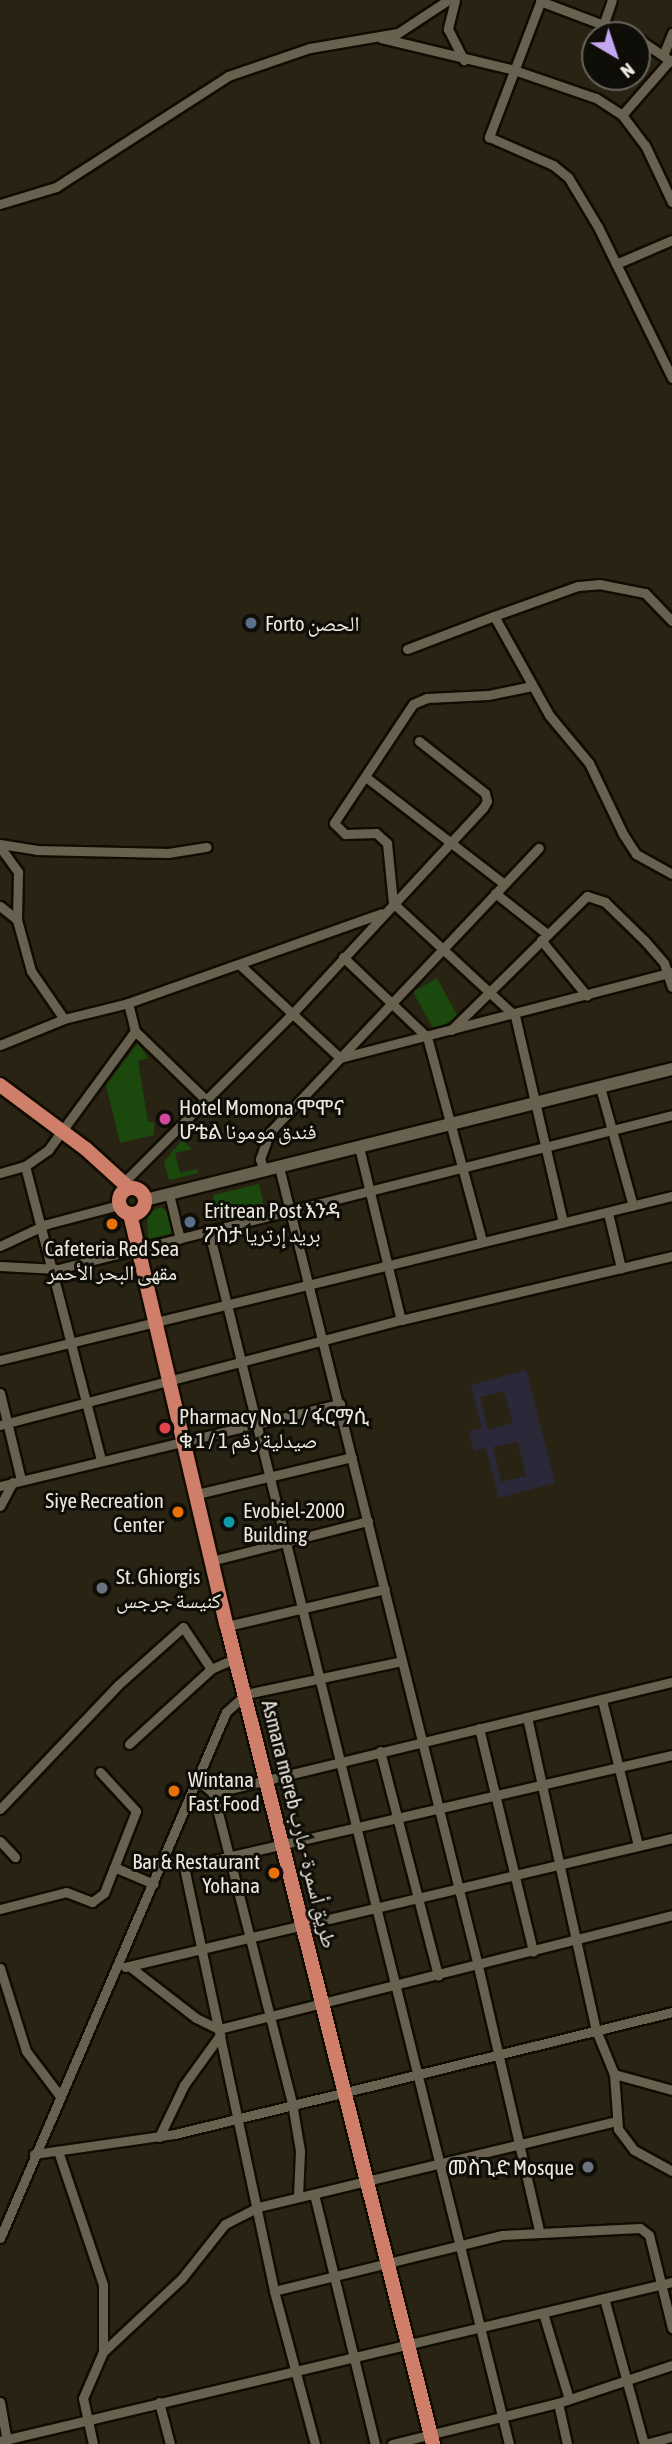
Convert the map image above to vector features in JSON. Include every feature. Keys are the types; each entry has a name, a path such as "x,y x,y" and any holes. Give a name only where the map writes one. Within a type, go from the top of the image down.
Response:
{"highway":[{"path":"0,1085 61,1131 126,1186 139,1191 145,1200 142,1208 125,1209 120,1196 126,1186"},
{"name":"Asmara mereb طريق أسمرة - مارب","path":"125,1209 139,1249 158,1321 211,1561 432,2439"}],"main road":[{"path":"145,1200 672,1069"}],"street":[{"path":"0,204 56,187 228,76 310,48 379,38 418,24 448,0"},
{"path":"455,0 448,29 464,60"},
{"path":"605,21 612,0"},
{"path":"598,21 541,1 489,137 553,165 568,177 616,264 672,377"},
{"path":"622,115 669,58 672,33"},
{"path":"379,38 514,70 596,98 622,115 645,145 672,202"},
{"path":"651,47 669,58"},
{"path":"616,264 672,240"},
{"path":"407,649 578,586 599,583 645,593 672,621"},
{"path":"494,616 548,715 589,763 636,853 672,874"},
{"path":"532,686 488,695 427,698 413,704 367,778 334,823 345,834 376,834 387,843 393,904 515,1016 563,1222"},
{"path":"126,1186 206,1100 292,1014 487,801 485,793 419,741"},
{"path":"367,778 452,841 504,884"},
{"path":"0,845 36,850 168,853 207,847"},
{"path":"0,845 18,872 17,920 31,971 64,1020"},
{"path":"264,1170 260,1159 270,1132 538,848"},
{"path":"495,893 544,937 587,996"},
{"path":"450,1031 587,896 596,896 645,941 670,973 672,987"},
{"path":"0,906 17,920"},
{"path":"0,1045 64,1020 128,1003 384,913"},
{"path":"343,957 428,1037 482,1241"},
{"path":"239,964 340,1058"},
{"path":"340,1058 515,1016 670,973"},
{"path":"128,1003 135,1031 206,1100"},
{"path":"0,1173 26,1166 48,1150 135,1031"},
{"path":"600,1087 633,1206"},
{"path":"0,1266 52,1269 291,1212 672,1115"},
{"path":"359,1147 401,1320"},
{"path":"26,1166 101,1459"},
{"path":"279,1167 478,1966 539,2230"},
{"path":"169,1194 180,1239"},
{"path":"0,1360 672,1196"},
{"path":"0,1246 41,1226 125,1209"},
{"path":"608,1213 621,1268"},
{"path":"209,1232 267,1476 286,1542 355,1828 398,1986 416,2074 509,2444"},
{"path":"4,1424 241,1365 401,1320 672,1256"},
{"path":"0,1393 17,1481 0,1506"},
{"path":"0,1486 254,1422 340,1404"},
{"path":"197,1494 352,1457"},
{"path":"211,1561 368,1521"},
{"path":"227,1626 385,1589"},
{"path":"0,1809 118,1685 183,1627 211,1669"},
{"path":"129,1744 211,1669 236,1658"},
{"path":"0,2238 226,1712 246,1694 402,1661"},
{"path":"213,1793 672,1682"},
{"path":"602,1699 638,1846"},
{"path":"527,1717 561,1861 596,2030 614,2074 617,2122 623,2140 634,2150 672,2171"},
{"path":"479,1728 533,1952"},
{"path":"380,1751 438,1976"},
{"path":"165,1858 184,1867 541,1782 672,1755"},
{"path":"0,1909 66,1892 92,1902 99,1899 136,1811 100,1772"},
{"path":"198,1780 213,1793 292,2103 300,2151 298,2197"},
{"path":"117,1968 304,1925 512,1872 672,1838"},
{"path":"0,1841 15,1857"},
{"path":"114,1867 154,1884"},
{"path":"184,1867 274,2291 315,2444"},
{"path":"159,2137 184,2085 219,2032 323,2003 577,1942 672,1915"},
{"path":"129,1966 196,2018 219,2032"},
{"path":"0,1968 29,2058 60,2096"},
{"path":"34,2154 159,2137 672,2012"},
{"path":"614,2074 672,2090"},
{"path":"93,2444 83,2398 103,2352 182,2278 225,2224 258,2207 617,2122"},
{"path":"58,2151 103,2285 103,2352"},
{"path":"314,2194 375,2444"},
{"path":"274,2291 388,2262 539,2230 646,2230 672,2328"},
{"path":"0,2402 5,2441 86,2419 672,2282"},
{"path":"604,2298 644,2444 672,2437"},
{"path":"543,2313 569,2399"},
{"path":"393,2444 432,2439 558,2403 672,2365"},
{"path":"159,2402 170,2444"},
{"path":"558,2403 567,2444"}],"shaded area":[{"path":"526,1370 555,1483 499,1498 486,1448 474,1451 469,1431 482,1428 471,1385","holes":["504,1391 513,1423 488,1430 480,1397","518,1442 526,1476 501,1482 493,1447"]}],"green space":[{"path":"437,978 458,1017 434,1030 413,992"},
{"path":"138,1043 148,1058 138,1061 148,1122 154,1122 154,1135 120,1143 106,1085"},
{"path":"182,1140 192,1149 175,1153 180,1173 197,1169 198,1173 169,1180 164,1162"},
{"path":"259,1184 265,1210 219,1222 213,1195"},
{"path":"161,1207 168,1212 174,1233 148,1239 147,1214"}],"place":[{"name":"Forto الحصن","path":"251,623"},
{"name":"Hotel Momona ሞሞና ሆቴል فندق مومونا","path":"165,1119"},
{"name":"Eritrean Post እንዳ ፖስታ بريد إرتريا","path":"190,1222"},
{"name":"Cafeteria Red Sea مقهى البحر الأحمر","path":"112,1224"},
{"name":"Pharmacy No. 1 / ፋርማሲ ቁ 1 / صيدلية رقم 1","path":"165,1428"},
{"name":"Siye Recreation Center","path":"178,1512"},
{"name":"Evobiel-2000 Building","path":"229,1522"},
{"name":"St. Ghiorgis كنيسة جرجس","path":"102,1588"},
{"name":"Wintana Fast Food","path":"174,1791"},
{"name":"Bar & Restaurant Yohana","path":"274,1873"},
{"name":"መስጊድ Mosque","path":"588,2167"}]}
